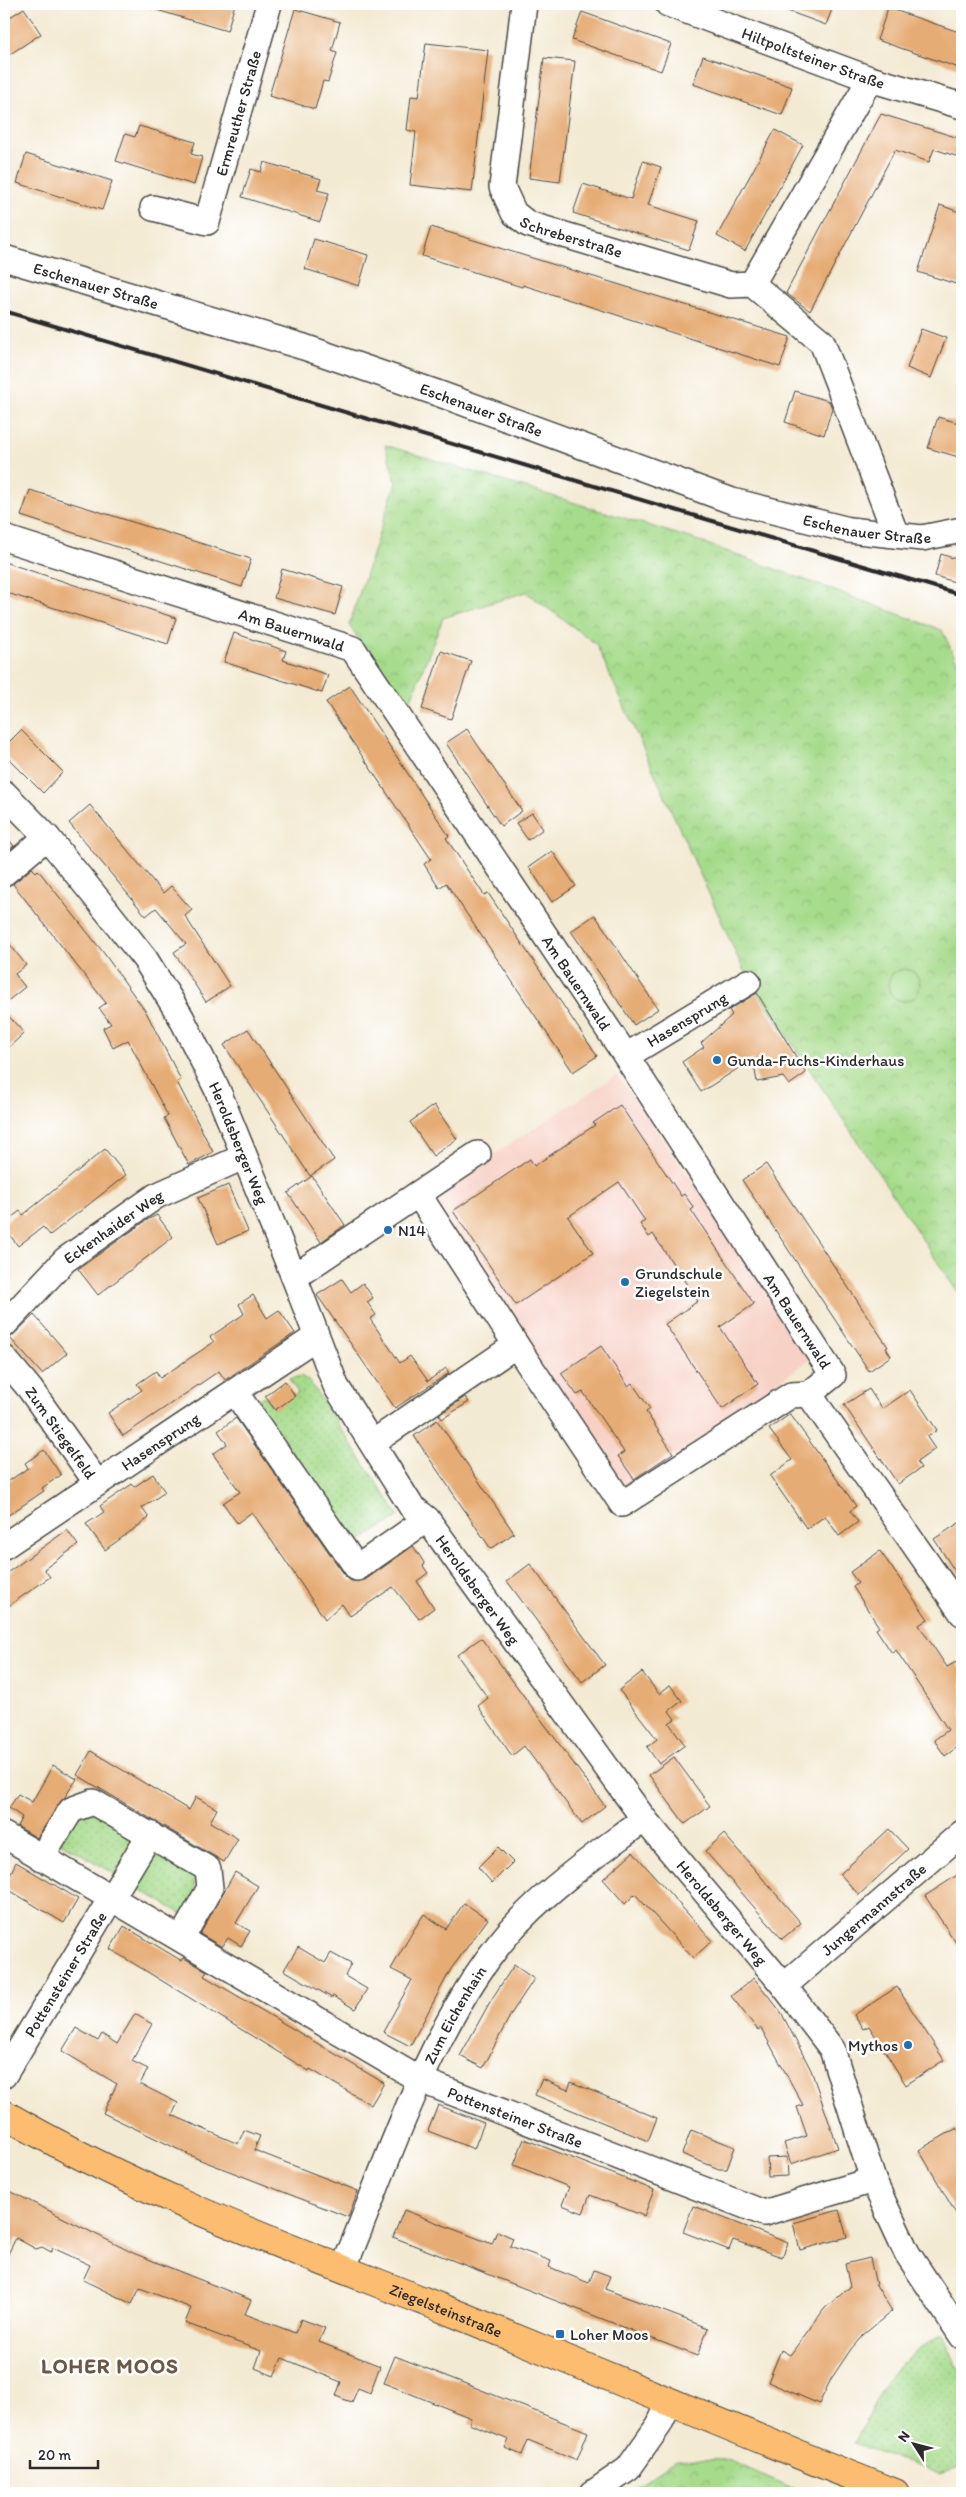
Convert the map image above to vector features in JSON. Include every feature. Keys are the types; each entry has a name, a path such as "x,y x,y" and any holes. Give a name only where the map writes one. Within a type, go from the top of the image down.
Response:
{"main road":[{"name":"Ziegelsteinstraße","path":"4,2114 79,2156 150,2190 236,2227 895,2493"}],"street":[{"name":"Ermreuther Straße","path":"153,208 207,222 269,4"},
{"name":"Schreberstraße","path":"524,4 502,187 514,213 528,224 731,285 752,284"},
{"name":"Hiltpoltsteiner Straße","path":"668,4 870,80 962,106"},
{"path":"870,80 752,284 822,342 896,535"},
{"name":"Eschenauer Straße","path":"4,258 304,348 437,393 732,501 849,530 922,538 962,530"},
{"name":"Am Bauernwald","path":"4,538 353,649 626,1056 833,1375 809,1394 962,1613"},
{"name":"Heroldsberger Weg","path":"4,793 47,837 145,959 176,1008 216,1089 294,1276 336,1386 411,1506 427,1519 644,1818 784,1986 832,2049 873,2180 907,2253 962,2336"},
{"path":"4,873 47,837"},
{"name":"Hasensprung","path":"626,1056 748,982"},
{"path":"294,1276 478,1154"},
{"name":"Eckenhaider Weg","path":"4,1325 72,1254 156,1196 243,1157"},
{"path":"418,1194 622,1504 791,1395 809,1394"},
{"name":"Hasensprung","path":"4,1546 316,1337"},
{"path":"372,1443 516,1345"},
{"name":"Zum Stiegelfeld","path":"4,1358 30,1389 97,1483"},
{"name":"Heroldsberger Weg","path":"235,1392 357,1568 427,1519"},
{"path":"41,1858 71,1810 94,1802 150,1834 208,1869 210,1888 181,1939"},
{"name":"Zum Eichenhain","path":"343,2269 420,2080 468,1988 509,1933 553,1889 644,1818"},
{"name":"Jungermannstraße","path":"784,1986 962,1833"},
{"name":"Pottensteiner Straße","path":"4,2075 150,1834"},
{"name":"Pottensteiner Straße","path":"4,1835 109,1899 181,1939 420,2080 764,2213 873,2180"},
{"path":"594,2493 628,2469 659,2425 670,2402"}],"shaded area":[{"name":"Grundschule Ziegelstein","path":"617,1075 816,1355 625,1491 437,1209 434,1193"}],"green space":[{"path":"385,445 693,539 942,630 962,672 962,1299 743,969 596,644 526,592 443,618 407,709 349,625 396,482"},
{"path":"904,969 910,970 915,974 919,979 919,991 915,996 910,1000 904,1001 898,1000 893,996 889,991 888,985 889,979 893,974 898,970"},
{"path":"301,1376 310,1382 399,1516 356,1544 256,1401 264,1396 274,1409 298,1393 289,1379"},
{"path":"96,1811 128,1830 134,1845 115,1874 60,1842 78,1815"},
{"path":"159,1849 194,1869 195,1901 186,1916 129,1883 147,1851"},
{"path":"942,2333 962,2377 962,2462 959,2468 939,2474 854,2443 885,2383 904,2361"},
{"path":"677,2459 728,2460 804,2493 628,2493"}],"building":[{"path":"151,4 235,4 227,31 150,8"},
{"path":"774,4 834,4 826,25 774,6"},
{"path":"24,8 41,34 4,58 4,21"},
{"path":"888,8 962,33 962,69 877,40"},
{"path":"295,9 340,22 332,51 337,53 328,82 323,81 315,109 269,96"},
{"path":"582,12 671,44 661,71 572,40"},
{"path":"426,43 488,50 472,192 410,185 416,132 407,130 411,96 419,97"},
{"path":"703,56 792,87 782,115 693,84"},
{"path":"544,58 575,61 560,182 529,178"},
{"path":"881,114 962,139 962,158 934,149 929,162 895,150 810,311 786,293"},
{"path":"139,126 195,142 191,154 202,157 194,185 116,161 125,134 135,137"},
{"path":"775,130 803,145 745,251 717,236"},
{"path":"26,154 112,181 102,210 17,183"},
{"path":"643,161 661,167 648,205 699,221 689,250 573,213 583,184 631,199"},
{"path":"264,162 321,179 317,190 329,193 320,222 242,197 251,169 261,172"},
{"path":"940,205 962,213 962,286 918,272"},
{"path":"431,227 790,337 780,367 523,285 522,287 422,256"},
{"path":"314,239 368,255 359,286 305,269"},
{"path":"921,329 946,338 931,378 907,368"},
{"path":"795,391 829,401 832,408 824,435 785,422"},
{"path":"938,417 962,424 962,458 928,448"},
{"path":"30,490 251,559 242,587 21,516"},
{"path":"941,554 962,561 958,583 935,576"},
{"path":"4,562 176,618 168,644 4,592"},
{"path":"282,569 343,587 335,615 274,598"},
{"path":"234,633 286,651 283,660 328,675 322,693 224,662"},
{"path":"441,651 471,661 451,719 422,709"},
{"path":"350,686 449,836 446,838 484,895 488,893 597,1056 573,1072 446,883 439,888 424,864 431,859 326,702"},
{"path":"467,729 522,811 501,826 446,743"},
{"path":"21,730 63,772 43,793 4,754 4,747"},
{"path":"90,805 163,893 171,886 192,910 185,916 230,986 206,1002 174,952 186,944 156,908 146,916 69,823"},
{"path":"532,813 543,829 528,840 516,823"},
{"path":"4,834 14,846 4,854"},
{"path":"552,851 576,886 552,902 529,867"},
{"path":"32,868 36,872 38,870 103,952 146,1012 181,1080 177,1082 213,1152 189,1165 164,1118 168,1116 128,1040 113,1048 103,1028 111,1024 99,1008 106,1003 13,884"},
{"path":"595,915 658,1009 634,1025 571,931"},
{"path":"4,937 26,965 15,974 25,987 4,1004"},
{"path":"757,993 806,1073 789,1085 783,1077 757,1082 753,1059 701,1092 682,1062 704,1047 701,1043 732,1015 729,1010"},
{"path":"4,1011 24,1033 4,1052"},
{"path":"248,1029 334,1160 310,1176 224,1045"},
{"path":"434,1105 457,1139 433,1156 410,1122"},
{"path":"620,1105 681,1196 684,1194 694,1208 691,1210 754,1304 720,1327 758,1384 722,1409 665,1324 698,1301 653,1234 649,1237 640,1224 645,1221 619,1182 568,1217 593,1253 516,1305 453,1211 530,1159 534,1166 595,1125 593,1123"},
{"path":"105,1149 126,1175 50,1235 43,1227 18,1246 4,1227 4,1223 20,1211 23,1215"},
{"path":"766,1164 888,1347 886,1348 891,1356 869,1371 742,1180"},
{"path":"312,1176 345,1225 321,1242 288,1193"},
{"path":"228,1185 248,1231 218,1244 198,1198"},
{"path":"157,1215 173,1237 98,1295 78,1269 147,1220"},
{"path":"342,1279 351,1292 363,1283 373,1298 367,1302 376,1315 370,1319 400,1363 410,1356 428,1381 446,1368 449,1373 395,1408 317,1295"},
{"path":"253,1295 267,1318 279,1310 295,1333 225,1380 219,1371 123,1436 108,1413 142,1390 137,1384 156,1371 160,1378 214,1342 210,1337 244,1314 239,1304"},
{"path":"34,1315 67,1353 42,1374 10,1338"},
{"path":"601,1346 628,1386 632,1383 650,1409 646,1412 673,1453 634,1479 618,1456 624,1452 583,1392 577,1395 561,1373"},
{"path":"285,1381 295,1396 275,1410 265,1396"},
{"path":"869,1389 882,1409 910,1390 937,1430 927,1437 935,1449 917,1462 921,1468 898,1484 844,1405"},
{"path":"465,1397 469,1402 442,1419 439,1415"},
{"path":"790,1414 856,1506 850,1511 858,1522 839,1536 825,1516 807,1529 770,1476 792,1460 769,1429"},
{"path":"236,1418 346,1577 351,1581 365,1580 413,1546 425,1564 423,1566 428,1573 417,1581 434,1608 419,1619 393,1587 350,1616 342,1604 325,1619 252,1512 237,1523 223,1503 240,1492 213,1454 227,1444 218,1431"},
{"path":"437,1420 514,1533 491,1549 414,1436"},
{"path":"44,1450 61,1475 42,1488 44,1491 4,1518 4,1484 28,1468 25,1463"},
{"path":"153,1474 165,1492 142,1508 149,1518 105,1550 86,1524 104,1512 100,1506 132,1484 134,1487"},
{"path":"962,1521 962,1582 934,1539"},
{"path":"67,1530 78,1545 44,1569 50,1577 4,1609 4,1575"},
{"path":"880,1551 928,1619 919,1625 947,1667 956,1662 962,1671 962,1751 959,1746 945,1756 934,1740 948,1730 896,1650 892,1653 876,1629 879,1627 853,1587 858,1583 850,1572"},
{"path":"530,1564 605,1665 582,1682 507,1581"},
{"path":"481,1638 605,1806 582,1824 524,1746 512,1756 478,1706 488,1698 457,1655"},
{"path":"642,1672 659,1694 670,1685 682,1701 669,1711 675,1719 669,1723 685,1745 659,1764 647,1747 657,1739 619,1690"},
{"path":"91,1751 189,1810 196,1797 217,1809 210,1822 238,1839 224,1862 77,1775"},
{"path":"674,1757 710,1806 685,1824 649,1775"},
{"path":"53,1765 77,1779 37,1838 17,1826 22,1817 9,1808 18,1794 32,1802"},
{"path":"889,1829 908,1849 859,1895 840,1874"},
{"path":"724,1834 801,1923 782,1939 705,1851"},
{"path":"498,1847 513,1862 492,1883 478,1867"},
{"path":"633,1852 712,1941 693,1958 635,1894 625,1904 603,1879"},
{"path":"16,1862 78,1899 64,1923 4,1887"},
{"path":"235,1872 258,1886 236,1923 250,1931 241,1946 228,1938 222,1947 200,1934"},
{"path":"962,1872 962,1952 925,1896"},
{"path":"464,1903 488,1919 451,1969 410,2046 383,2032 412,1980 391,1969 424,1914 446,1929"},
{"path":"124,1926 182,1961 184,1958 207,1971 204,1976 384,2083 371,2105 310,2069 309,2071 110,1949"},
{"path":"298,1947 325,1963 331,1953 351,1964 345,1976 367,1989 355,2009 284,1970"},
{"path":"514,1965 534,1979 511,2014 483,2068 460,2056 491,2000"},
{"path":"754,1978 781,2012 811,2070 838,2148 791,2164 784,2143 807,2136 797,2107 803,2105 761,2028 758,2030 731,1996"},
{"name":"Mythos","path":"897,1987 944,2060 906,2085 869,2026 863,2029 854,2015"},
{"path":"135,2014 152,2024 132,2061 148,2069 140,2084 178,2103 172,2115 238,2144 244,2130 260,2136 254,2150 358,2191 348,2217 198,2159 103,2113 117,2084 62,2051 76,2028 98,2041 102,2034 117,2044"},
{"path":"542,2079 568,2090 571,2082 657,2118 648,2141 535,2095"},
{"path":"438,2105 484,2123 474,2149 428,2131"},
{"path":"957,2128 962,2137 962,2224 919,2150"},
{"path":"691,2130 735,2147 727,2169 719,2169 682,2154"},
{"path":"524,2139 654,2190 644,2216 590,2195 583,2213 562,2205 569,2187 514,2165"},
{"path":"787,2157 788,2176 768,2177 767,2158"},
{"path":"4,2188 133,2253 251,2300 245,2314 295,2333 301,2319 325,2328 319,2342 380,2366 370,2393 358,2388 352,2402 343,2399 336,2396 341,2382 282,2358 274,2376 255,2368 261,2351 185,2323 191,2308 140,2288 132,2304 83,2280 90,2265 53,2248 51,2252 42,2247 36,2249 16,2238 4,2262"},
{"path":"693,2206 788,2243 782,2257 733,2240 729,2250 683,2232"},
{"path":"404,2210 492,2244 497,2231 513,2238 510,2246 551,2261 549,2267 589,2283 594,2270 610,2276 605,2289 708,2328 697,2356 393,2237"},
{"path":"839,2210 847,2237 800,2250 793,2223"},
{"path":"870,2258 876,2285 892,2311 863,2335 851,2349 831,2379 819,2404 768,2382 781,2350 790,2355 825,2308 850,2287 845,2264"},
{"path":"395,2356 588,2432 577,2460 528,2440 522,2455 505,2448 509,2440 469,2424 471,2418 384,2383"}],"railway":[{"path":"4,311 962,595"}],"place":[{"name":"Gunda-Fuchs-Kinderhaus","path":"717,1060"},
{"name":"N14","path":"388,1230"},
{"name":"Grundschule Ziegelstein","path":"625,1282"},
{"name":"Mythos","path":"908,2045"},
{"name":"Loher Moos","path":"560,2334"}],"district":[{"name":"LOHER MOOS","path":"110,2365"}]}
